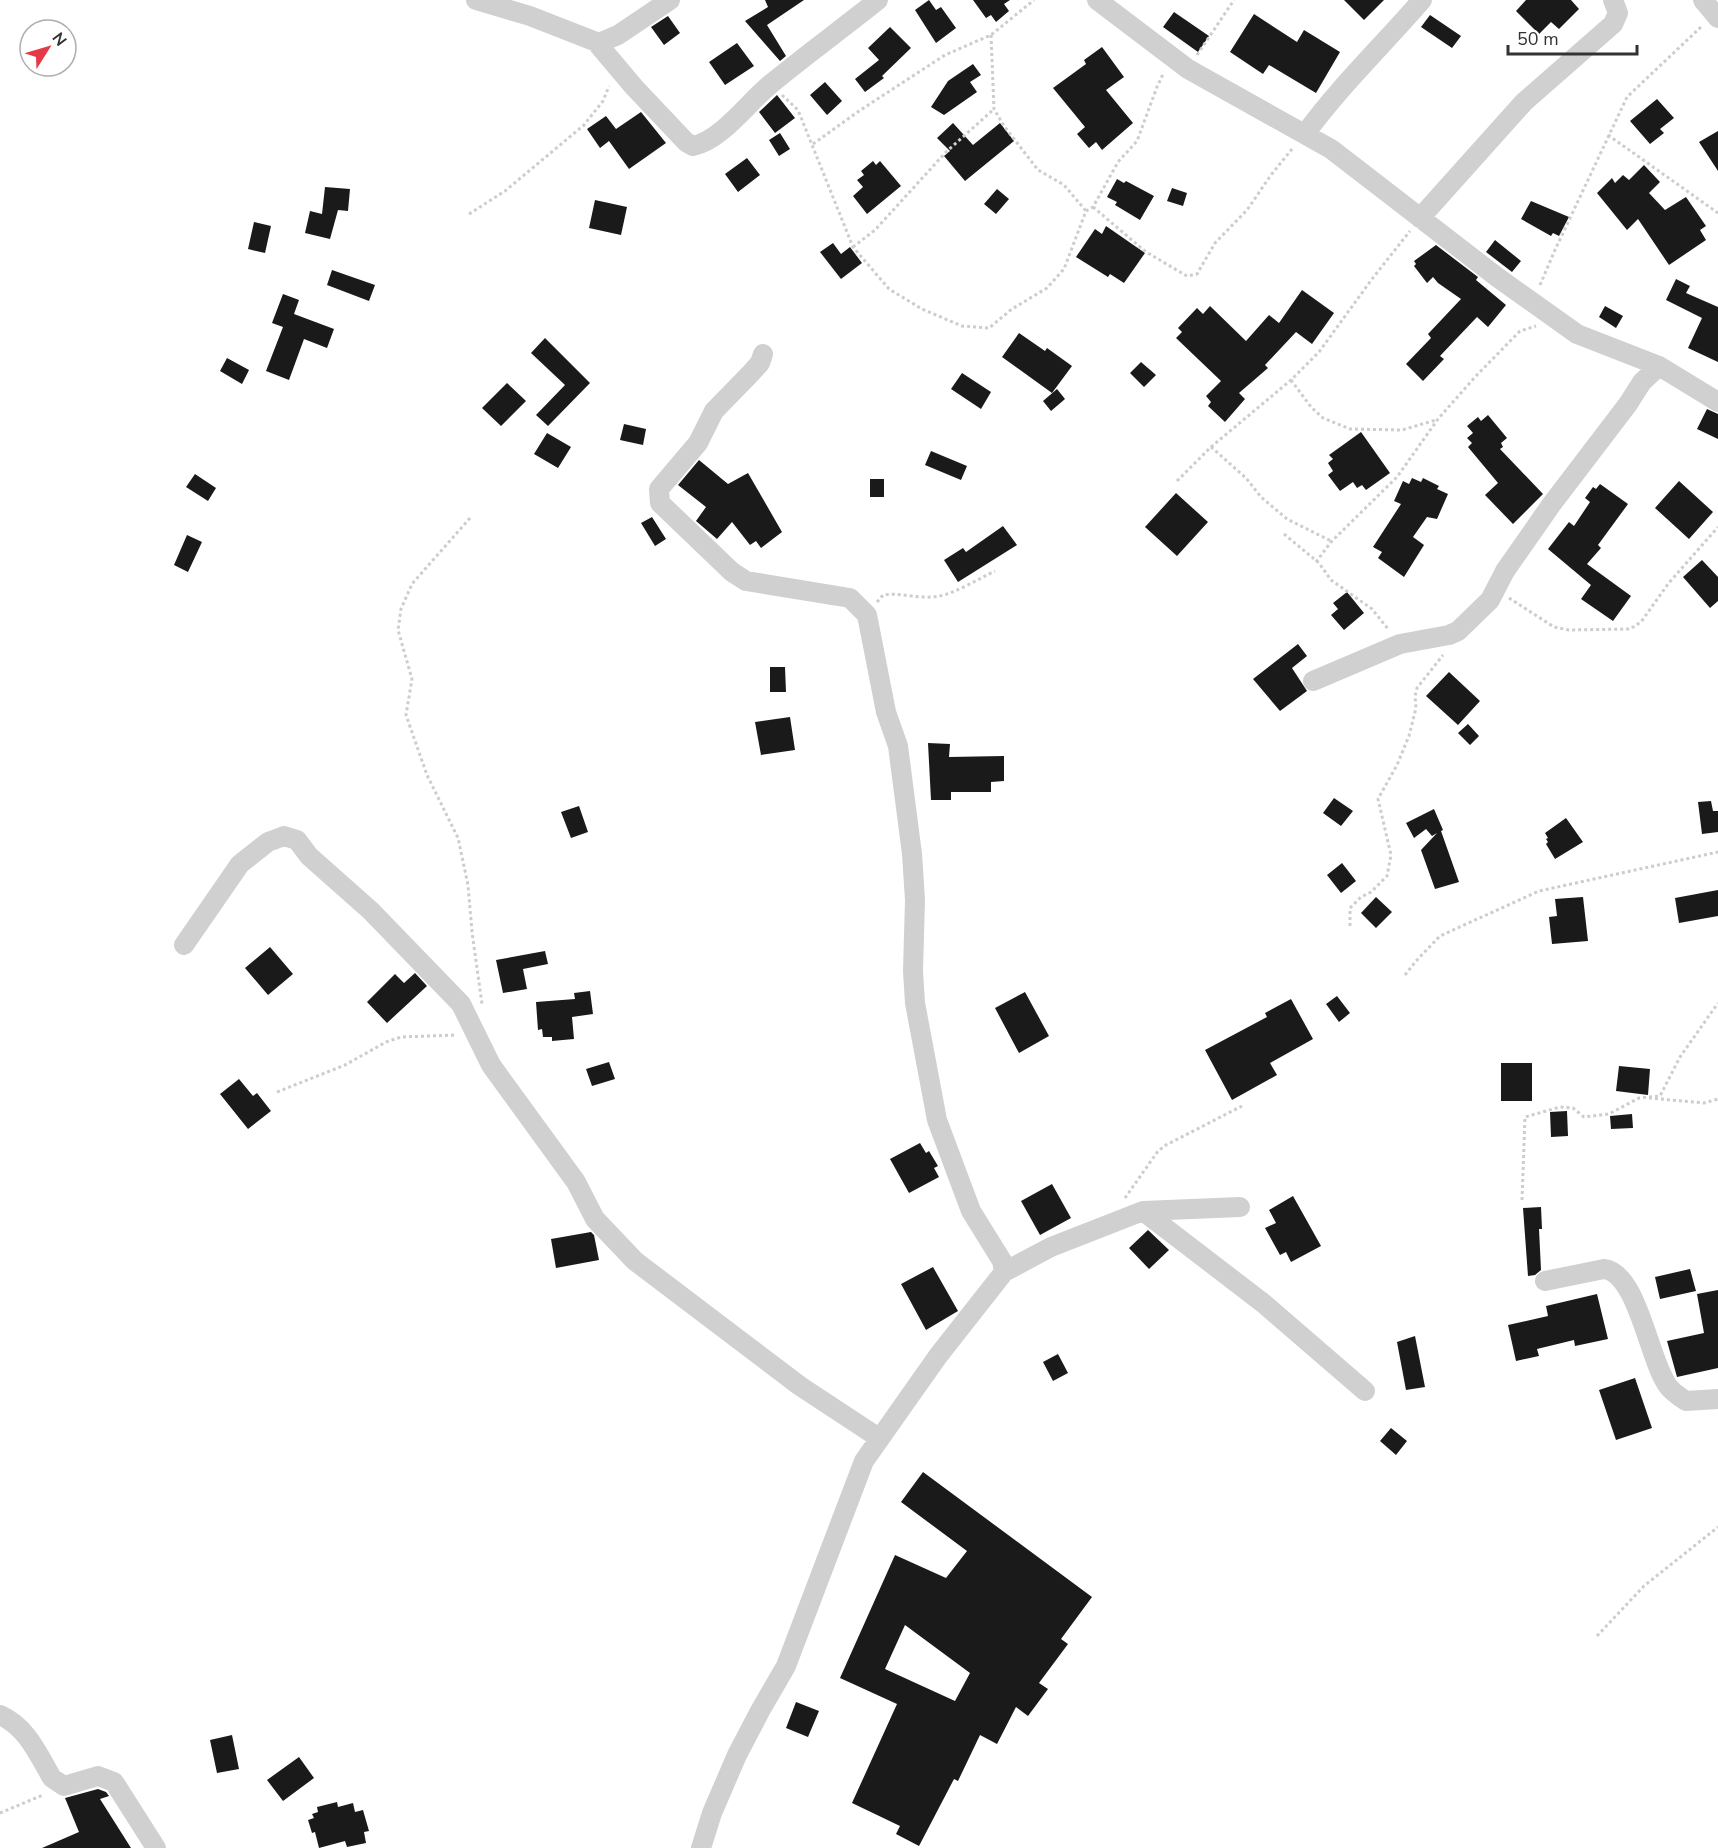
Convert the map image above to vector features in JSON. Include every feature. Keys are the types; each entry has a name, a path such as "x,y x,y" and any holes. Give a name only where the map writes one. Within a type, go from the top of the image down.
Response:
{"street":[{"path":"476,0 530,16 598,43 618,34 670,0"},
{"path":"596,42 634,87 693,146 716,135 770,84 878,0"},
{"path":"1097,0 1180,63 1331,148 1533,304 1577,334 1659,366 1718,402"},
{"path":"1305,134 1326,105 1422,0"},
{"path":"1420,218 1524,102 1613,24 1618,13 1613,0"},
{"path":"763,354 755,368 714,411 698,443 659,489 660,503 732,572 747,581 850,598 867,615 886,711 898,746 912,854 915,900 913,971 915,1003 937,1120 971,1211 1002,1261 1004,1272"},
{"path":"1313,681 1400,644 1449,635 1458,631 1490,600 1505,571 1551,505 1628,404 1642,382 1659,366"},
{"path":"184,945 240,864 268,842 284,836 297,840 309,856 371,911 461,1004 491,1065 576,1182 595,1219 635,1261 800,1386 879,1437"},
{"path":"701,1848 712,1814 737,1755 786,1666 864,1461 938,1356 1004,1272 1051,1247 1143,1211 1240,1207"},
{"path":"1143,1211 1263,1303 1365,1391"},
{"path":"1545,1281 1604,1269 1617,1274 1630,1293 1667,1385 1686,1401 1718,1399"},
{"path":"0,1715 20,1727 52,1778 64,1786 98,1776 114,1782 156,1848"}],"path":[{"path":"813,144 945,55 991,34 1034,0"},
{"path":"770,84 798,110 853,247 889,289 914,304 962,326 990,328 1012,309 1047,288 1064,269 1086,212 1093,207 1118,162 1137,141 1157,87 1234,0"},
{"path":"1533,304 1555,250 1627,97 1712,11"},
{"path":"991,34 993,109 1038,170 1064,185 1086,212"},
{"path":"469,214 505,191 584,125 603,101 618,69"},
{"path":"853,247 875,230 946,152 993,109"},
{"path":"1093,207 1146,252 1187,276 1197,274 1215,243 1247,210 1270,175 1305,134"},
{"path":"1608,135 1718,213"},
{"path":"1177,481 1211,447 1291,380 1319,352 1420,218"},
{"path":"1316,562 1331,542 1397,477 1438,419 1520,331 1539,326 1565,326"},
{"path":"1291,380 1311,407 1323,418 1350,429 1402,430 1438,419"},
{"path":"1211,447 1246,478 1261,497 1287,519 1331,542"},
{"path":"470,518 412,584 401,609 398,630 412,680 406,715 427,775 458,838 468,885 483,1010"},
{"path":"1496,589 1554,627 1569,630 1630,629 1641,622 1668,584 1718,528"},
{"path":"1284,534 1316,562 1331,580 1372,609 1400,644"},
{"path":"867,615 882,595 940,596 994,571"},
{"path":"1350,926 1350,908 1387,876 1391,855 1378,799 1397,765 1409,736 1416,708 1417,688 1446,652 1458,631"},
{"path":"1405,975 1440,936 1539,891 1718,852"},
{"path":"1522,1200 1525,1117 1560,1107 1573,1108 1584,1117 1609,1114 1639,1098 1660,1096 1680,1057 1718,1003"},
{"path":"277,1092 345,1065 386,1042 401,1037 476,1035"},
{"path":"1639,1098 1704,1103 1718,1099"},
{"path":"1121,1202 1145,1172 1158,1151 1242,1106"},
{"path":"1598,1636 1644,1586 1718,1527"},
{"path":"0,1813 64,1786"}],"building":[{"path":"765,0 804,0 767,25 786,56 780,61 745,21 768,7"},
{"path":"929,0 936,10 941,7 956,28 936,43 915,10"},
{"path":"973,0 1010,0 1004,4 1009,11 996,22 991,15 986,18"},
{"path":"1344,0 1384,0 1364,20"},
{"path":"1526,0 1571,0 1579,9 1559,29 1551,22 1539,34 1516,11"},
{"path":"1174,12 1209,36 1198,52 1163,27"},
{"path":"1254,14 1297,42 1304,30 1340,52 1316,93 1269,65 1263,74 1230,52"},
{"path":"1430,15 1461,36 1452,48 1421,27"},
{"path":"668,16 680,33 664,45 651,27"},
{"path":"890,27 911,48 882,76 884,78 865,92 855,79 879,60 868,48"},
{"path":"737,43 754,66 725,85 709,62"},
{"path":"1102,47 1124,77 1106,90 1133,123 1102,150 1096,142 1089,148 1077,134 1085,127 1053,88 1086,64 1084,60"},
{"path":"973,64 981,75 970,82 977,92 944,115 931,107 948,81"},
{"path":"825,82 842,101 827,115 810,95"},
{"path":"777,95 795,118 775,133 759,112"},
{"path":"1657,99 1674,118 1660,129 1664,133 1650,144 1630,121"},
{"path":"641,112 666,143 629,169 609,141 600,148 587,129 606,116 616,129"},
{"path":"953,123 973,145 1000,123 1014,141 965,181 944,156 950,151 937,138"},
{"path":"1718,131 1718,171 1699,142"},
{"path":"780,133 790,149 779,156 769,140"},
{"path":"747,158 760,175 738,192 725,174"},
{"path":"873,161 876,165 880,161 901,186 867,214 853,196 863,187 857,180 864,175 861,171"},
{"path":"1644,165 1660,182 1649,193 1665,210 1686,197 1706,226 1700,230 1706,240 1669,265 1638,219 1627,230 1597,193 1612,178 1615,183 1623,175 1629,180"},
{"path":"1117,179 1124,183 1126,181 1154,196 1140,220 1115,205 1117,202 1107,197"},
{"path":"325,187 350,189 348,211 338,210 330,239 305,233 310,211 322,214"},
{"path":"1172,188 1187,193 1183,206 1167,201"},
{"path":"997,189 1009,199 996,214 984,204"},
{"path":"595,200 627,207 621,235 589,228"},
{"path":"1531,201 1569,217 1559,236 1553,233 1551,236 1521,219"},
{"path":"254,222 271,226 265,253 248,249"},
{"path":"1106,226 1145,253 1124,283 1110,274 1108,277 1076,257 1095,229 1102,234"},
{"path":"1495,240 1521,261 1512,272 1486,252"},
{"path":"833,243 841,254 850,247 862,263 841,279 820,252"},
{"path":"1436,245 1478,277 1476,280 1506,305 1488,327 1477,317 1440,356 1444,359 1423,381 1406,364 1431,338 1428,334 1461,299 1433,277 1427,283 1414,266 1416,264 1414,261"},
{"path":"332,270 375,285 369,301 327,285"},
{"path":"1676,279 1690,286 1686,293 1718,307 1718,362 1688,348 1702,318 1666,300"},
{"path":"1302,290 1334,313 1312,344 1296,332 1265,365 1268,368 1239,393 1245,399 1225,422 1208,406 1211,402 1206,396 1221,381 1176,338 1182,332 1178,328 1197,308 1203,314 1210,306 1246,341 1269,315 1279,323"},
{"path":"283,294 299,300 294,314 334,329 327,348 304,339 289,380 266,371 283,327 272,323"},
{"path":"1605,306 1623,316 1616,328 1599,317"},
{"path":"1019,333 1045,351 1047,348 1072,366 1052,393 1002,357"},
{"path":"545,338 590,383 548,426 536,415 565,385 531,353"},
{"path":"227,358 249,370 242,384 220,371"},
{"path":"1141,362 1156,375 1144,387 1130,373"},
{"path":"962,373 991,392 981,409 951,389"},
{"path":"507,383 526,401 501,426 482,408"},
{"path":"1057,389 1065,399 1051,411 1043,401"},
{"path":"1707,409 1718,414 1718,439 1697,429"},
{"path":"1488,415 1507,438 1501,443 1503,447 1500,449 1543,494 1513,524 1485,495 1498,483 1468,447 1472,443 1467,438 1473,433 1467,426 1478,417 1481,421"},
{"path":"624,424 646,429 643,445 620,440"},
{"path":"1361,432 1390,473 1366,490 1362,485 1357,488 1353,482 1340,491 1328,475 1333,471 1328,463 1333,459 1329,455"},
{"path":"547,433 571,447 558,468 534,454"},
{"path":"931,451 967,466 961,480 925,465"},
{"path":"699,460 728,484 748,473 782,532 761,548 756,541 750,545 732,522 717,539 696,521 706,507 678,485"},
{"path":"195,474 216,488 208,501 186,487"},
{"path":"1412,478 1421,482 1423,478 1439,486 1437,489 1448,494 1437,519 1427,517 1413,537 1424,545 1404,577 1378,558 1382,552 1373,547 1401,504 1394,501 1403,481 1409,484"},
{"path":"870,479 884,479 884,497 870,497"},
{"path":"1679,481 1713,512 1689,539 1655,508"},
{"path":"1600,484 1628,504 1598,545 1601,548 1587,564 1631,596 1613,621 1581,599 1591,585 1548,549 1569,522 1574,526 1590,502 1585,498 1593,487 1596,489"},
{"path":"1176,493 1208,522 1177,556 1145,527"},
{"path":"652,517 666,539 655,546 641,523"},
{"path":"1003,526 1017,545 958,582 944,560 963,548 966,552"},
{"path":"187,535 202,542 188,572 174,565"},
{"path":"1702,560 1718,577 1718,601 1710,608 1683,577"},
{"path":"1347,592 1364,613 1344,630 1331,615 1338,609 1333,603"},
{"path":"1298,644 1307,656 1292,668 1307,691 1280,711 1253,679"},
{"path":"770,667 785,667 786,692 770,692"},
{"path":"1449,672 1480,701 1458,725 1426,696"},
{"path":"790,717 795,750 761,755 755,722"},
{"path":"1468,724 1479,736 1470,745 1458,733"},
{"path":"928,743 950,744 949,757 1004,756 1004,781 991,782 991,792 951,792 951,800 931,800"},
{"path":"1334,798 1353,811 1341,826 1323,813"},
{"path":"1711,801 1713,811 1718,811 1718,832 1702,834 1698,802"},
{"path":"579,806 588,832 571,838 561,812"},
{"path":"1434,809 1459,882 1435,889 1421,850 1437,833 1432,836 1426,829 1414,838 1406,823"},
{"path":"1566,818 1583,842 1555,859 1546,844 1548,838 1545,833"},
{"path":"1342,863 1356,881 1341,893 1327,875"},
{"path":"1718,890 1718,916 1679,923 1675,898"},
{"path":"1376,897 1392,912 1376,928 1361,913"},
{"path":"1583,897 1588,941 1552,944 1549,917 1557,916 1555,899"},
{"path":"270,947 293,974 268,995 245,968"},
{"path":"545,951 548,964 523,969 527,989 503,993 496,960"},
{"path":"415,973 427,986 387,1023 367,1002 395,974 404,983"},
{"path":"590,991 593,1014 572,1017 574,1039 552,1041 552,1037 543,1037 542,1029 538,1030 536,1002 575,999 574,993"},
{"path":"1025,992 1049,1036 1019,1053 995,1008"},
{"path":"1337,996 1350,1013 1339,1022 1326,1004"},
{"path":"1291,999 1313,1039 1270,1063 1277,1075 1232,1100 1205,1050 1267,1017 1265,1013"},
{"path":"609,1062 615,1079 592,1086 586,1069"},
{"path":"1501,1063 1532,1063 1532,1101 1501,1101"},
{"path":"1619,1066 1650,1069 1648,1095 1616,1091"},
{"path":"239,1079 253,1096 257,1093 271,1111 248,1129 220,1094"},
{"path":"1567,1111 1568,1136 1551,1137 1550,1112"},
{"path":"1632,1114 1633,1128 1611,1129 1610,1116"},
{"path":"920,1143 926,1153 929,1151 938,1166 934,1168 939,1177 909,1193 890,1159"},
{"path":"1052,1184 1071,1218 1040,1235 1021,1201"},
{"path":"1293,1196 1321,1246 1291,1262 1286,1252 1280,1255 1265,1228 1276,1223 1269,1210"},
{"path":"1541,1207 1542,1229 1539,1229 1541,1270 1535,1275 1528,1276 1523,1208"},
{"path":"1148,1230 1169,1250 1149,1269 1129,1248"},
{"path":"591,1232 594,1235 599,1260 556,1268 551,1239"},
{"path":"933,1267 958,1311 926,1330 901,1284"},
{"path":"1690,1269 1696,1291 1660,1299 1655,1277"},
{"path":"1718,1290 1718,1368 1677,1377 1667,1341 1704,1333 1697,1294"},
{"path":"1597,1294 1608,1339 1575,1346 1574,1340 1537,1349 1539,1356 1516,1361 1508,1325 1548,1316 1546,1306"},
{"path":"1415,1336 1425,1387 1406,1390 1397,1342"},
{"path":"1058,1354 1068,1373 1053,1381 1043,1362"},
{"path":"1635,1378 1652,1428 1616,1440 1599,1390"},
{"path":"1391,1428 1407,1441 1396,1455 1380,1441"},
{"path":"923,1472 1092,1597 1061,1639 1068,1644 1039,1683 1048,1689 1028,1716 1016,1707 997,1744 980,1735 958,1781 954,1779 919,1846 896,1834 900,1826 852,1803 897,1704 840,1678 895,1555 946,1578 967,1551 901,1502","holes":["905,1625 970,1673 955,1701 885,1669"]},
{"path":"796,1702 819,1711 808,1737 786,1728"},
{"path":"232,1735 239,1769 217,1773 210,1740"},
{"path":"299,1757 314,1778 283,1801 267,1780"},
{"path":"98,1789 109,1796 100,1799 131,1848 42,1848 79,1832 65,1798"},
{"path":"337,1802 338,1807 353,1803 355,1812 363,1810 369,1831 364,1832 366,1843 347,1847 345,1841 319,1848 315,1832 312,1833 308,1820 314,1818 312,1814 318,1812 317,1807"}]}
